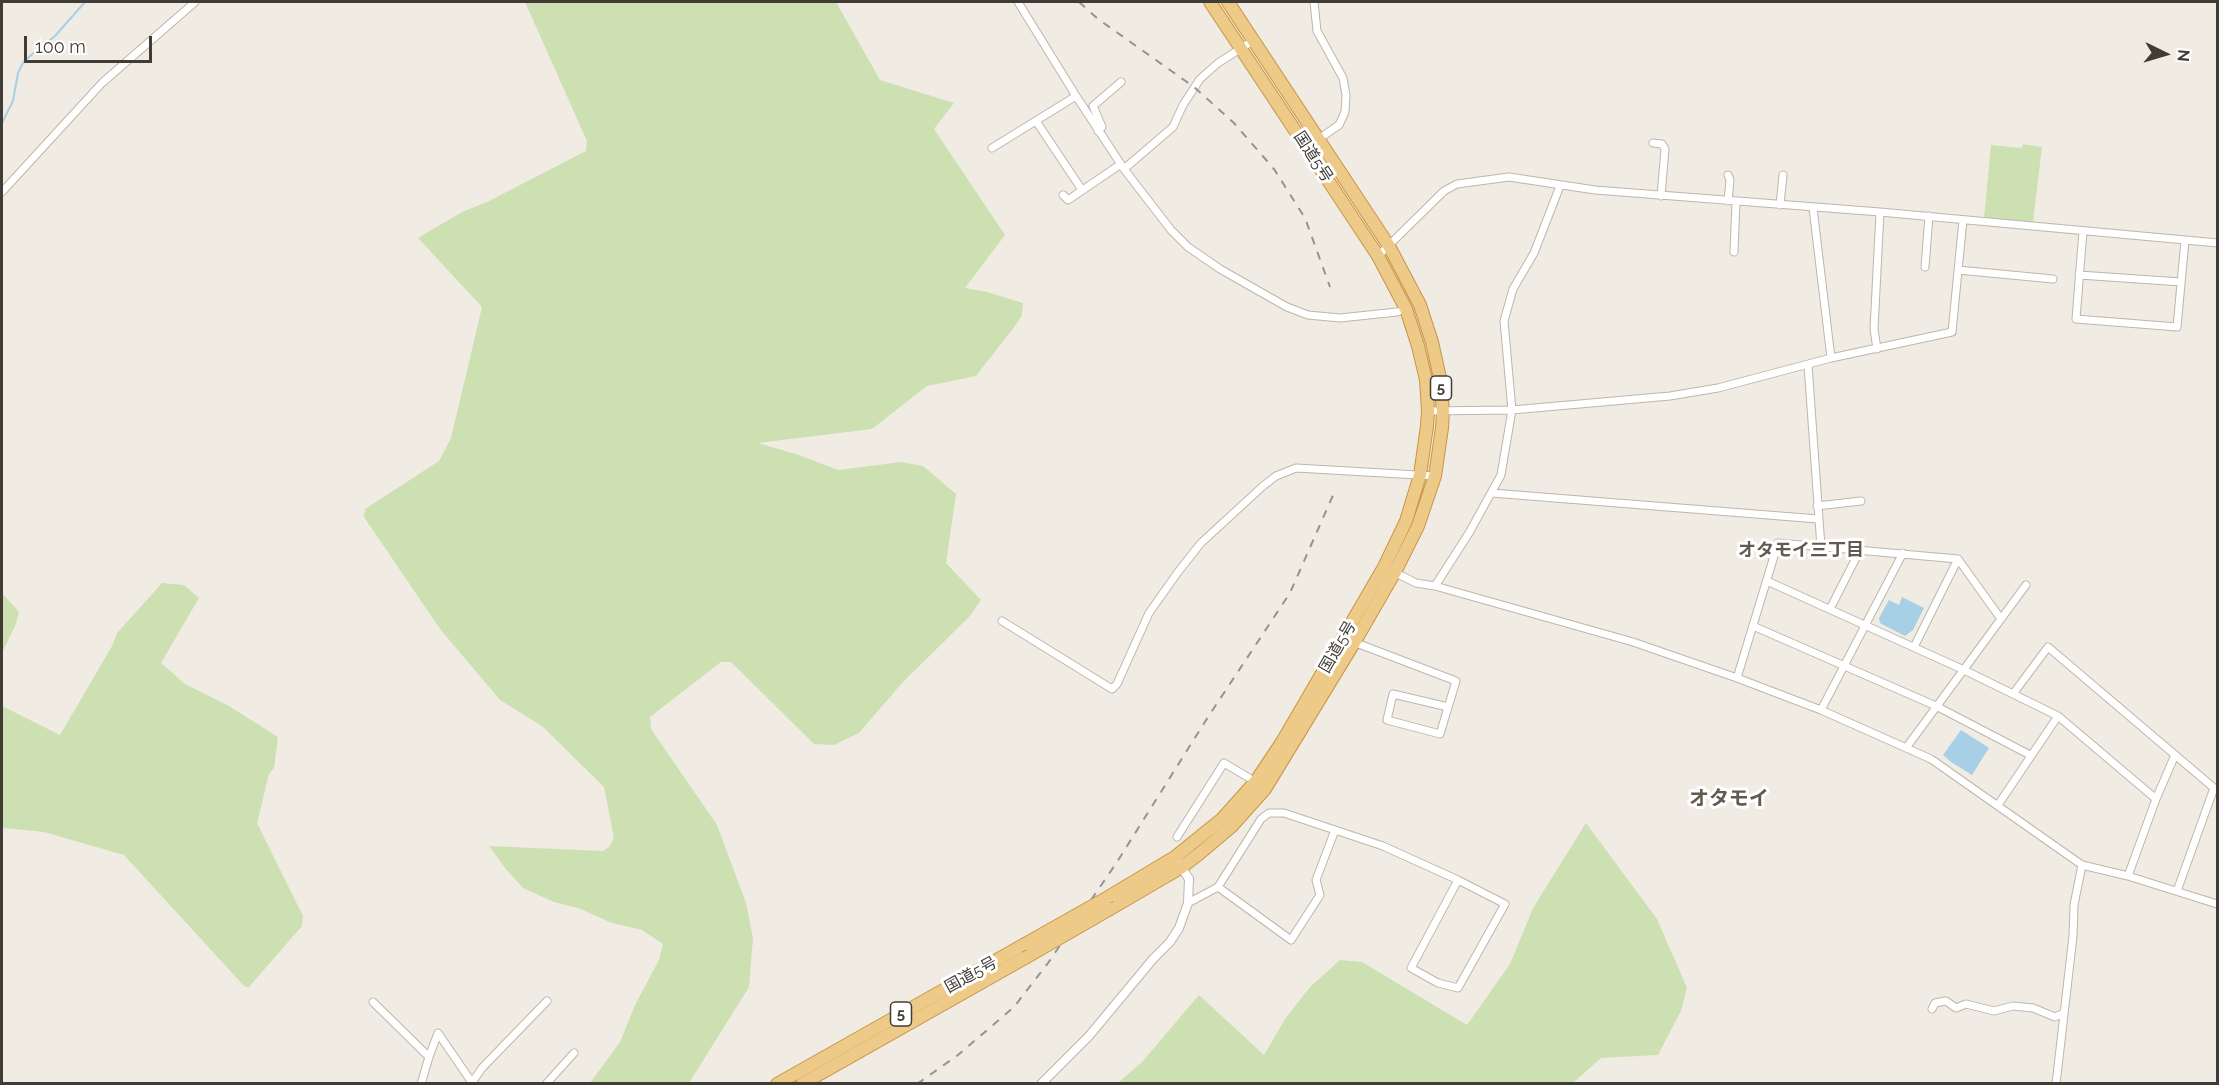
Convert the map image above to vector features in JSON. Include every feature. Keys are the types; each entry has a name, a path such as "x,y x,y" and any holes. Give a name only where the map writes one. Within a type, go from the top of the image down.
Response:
{"highway":[{"name":"国道5号","path":"1210,2 1378,256 1406,309 1418,346 1426,380 1428,411 1420,475 1390,570"},
{"name":"国道5号","path":"802,1083 1110,909 1230,827 1261,785 1418,526 1435,476 1443,411 1440,378 1420,305 1389,246 1228,2"},
{"name":"国道5号","path":"777,1083 1110,896 1179,862"}],"street":[{"path":"2,192 102,83 195,2"},
{"path":"1018,2 1122,166 1171,231 1188,247 1220,269 1287,307 1308,315 1340,318 1406,309"},
{"path":"1307,147 1339,125 1345,112 1346,95 1343,78 1317,31 1314,2"},
{"path":"1063,195 1068,200 1122,166 1173,128 1183,105 1200,79 1218,63 1254,40"},
{"path":"1098,131 1102,127 1093,106 1121,82"},
{"path":"992,148 1076,96"},
{"path":"1036,121 1082,190"},
{"path":"1653,143 1662,144 1665,149 1661,196"},
{"path":"1728,174 1732,202 1734,252"},
{"path":"1780,205 1783,175"},
{"path":"1378,256 1444,191 1457,184 1509,177 1560,186 1661,196 1929,216 2217,243"},
{"path":"1435,586 1501,475 1512,410 1504,321 1513,289 1534,253 1560,186"},
{"path":"1813,208 1831,358"},
{"path":"1877,349 1874,329 1880,212"},
{"path":"1925,267 1929,216"},
{"path":"1428,411 1512,410 1670,396 1718,388 1831,358 1952,332 1963,220"},
{"path":"2084,231 2076,319 2177,327 2185,240"},
{"path":"1958,270 2054,279"},
{"path":"2079,275 2181,282"},
{"path":"1808,365 1821,547"},
{"path":"1002,621 1112,688 1117,684 1149,613 1178,572 1201,543 1276,476 1296,468 1435,476"},
{"path":"1492,493 1818,519"},
{"path":"1817,506 1861,501"},
{"path":"1737,678 1778,543 1958,559 2001,620"},
{"path":"1830,609 1860,550"},
{"path":"1821,711 1903,553"},
{"path":"1914,647 1958,559"},
{"path":"1390,570 1416,583 1435,586 1633,642 1737,678 1821,711 1930,759 2082,865 2128,876 2217,904"},
{"path":"1767,581 1964,670 2058,716 2156,799"},
{"path":"1906,748 2026,585"},
{"path":"1753,626 1936,706 2031,755"},
{"path":"1349,640 1456,681 1440,734 1387,720 1393,694 1448,707"},
{"path":"2013,694 2048,646 2214,788 2177,891"},
{"path":"1998,805 2058,716"},
{"path":"2128,876 2175,755"},
{"path":"1177,837 1224,763 1261,785"},
{"path":"1188,903 1218,887 1261,819 1269,813 1284,813 1383,846 1458,880 1505,904 1458,988 1438,983 1411,968 1458,880"},
{"path":"1218,887 1291,940 1320,895 1316,880 1335,830"},
{"path":"1041,1083 1089,1036 1170,942 1185,915 1188,903 1189,879 1179,862"},
{"path":"2056,1083 2073,936 2074,905 2082,865"},
{"path":"421,1083 438,1033 472,1083 482,1068 547,1001"},
{"path":"1932,1009 1935,1003 1946,1001 1956,1008 1966,1004 1994,1011 2013,1006 2033,1008 2055,1017 2064,1013"},
{"path":"373,1002 429,1056"},
{"path":"546,1083 574,1053"}],"green space":[{"path":"525,2 836,2 880,80 954,103 934,129 1005,235 965,288 1023,303 1022,315 1015,326 976,376 927,386 872,429 758,443 838,470 901,462 923,466 956,494 946,563 981,600 969,617 902,683 859,733 834,745 814,744 731,662 721,662 650,717 651,729 717,825 746,903 753,938 749,987 689,1083 590,1083 620,1042 635,1005 659,960 663,944 642,930 612,923 523,888 489,846 603,851 609,847 614,838 604,787 542,726 500,700 440,629 364,517 365,509 439,461 451,438 482,307 418,238 462,212 487,202 586,151 587,141"},
{"path":"2023,144 2042,147 2033,222 1984,218 1991,145 2022,148"},
{"path":"162,583 184,585 199,598 161,663 185,684 229,706 278,737 274,768 269,774 257,823 303,916 302,926 249,987 245,987 124,855 44,832 3,828 2,830 2,706 60,735 112,646 117,633"},
{"path":"2,593 19,612 16,624 2,653"},
{"path":"1586,823 1657,919 1687,988 1681,1011 1658,1055 1601,1058 1573,1083 1118,1083 1142,1062 1199,995 1264,1055 1285,1019 1310,987 1340,960 1362,962 1467,1025 1510,964 1533,908"}],"water":[{"path":"1902,597 1924,608 1913,630 1905,636 1880,623 1879,618 1889,600 1899,605"},
{"path":"1961,730 1989,748 1972,775 1943,755"}],"waterway":[{"path":"2,123 13,101 18,73 24,61 55,36 85,2"}],"railway":[{"path":"1079,2 1098,19 1194,87 1234,123 1274,169 1305,218 1330,287"},
{"path":"917,1084 958,1055 1014,1007 1048,963 1117,862 1208,717 1290,593 1334,493"}],"district":[{"name":"オタモイ三丁目","path":"1801,551"},
{"name":"オタモイ","path":"1729,799"}]}
